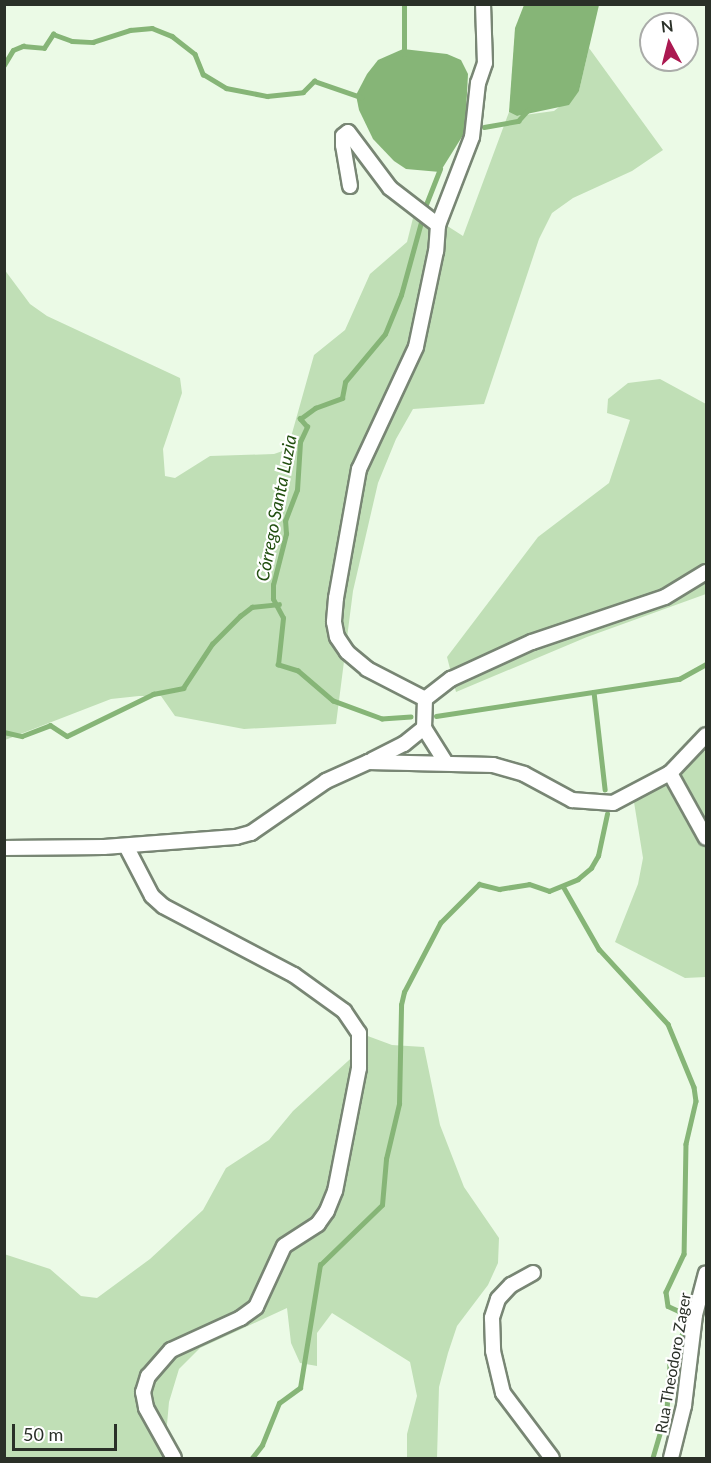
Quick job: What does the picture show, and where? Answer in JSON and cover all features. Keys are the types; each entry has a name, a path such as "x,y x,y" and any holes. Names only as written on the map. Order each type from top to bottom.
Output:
{"street":[{"path":"425,699 354,659 337,637 333,622 359,469 416,347 436,252 438,225 475,123 478,84 486,49 483,4"},
{"path":"350,186 343,145 343,136 348,132 390,188 438,225"},
{"path":"425,699 452,679 532,642 665,597 706,572"},
{"path":"425,699 424,728 446,763"},
{"path":"4,848 126,846 251,833 326,781 404,744 424,728"},
{"path":"368,762 446,763 511,769 572,800 596,805 632,796 670,773 706,735"},
{"path":"670,773 706,838"},
{"path":"126,846 152,896 163,906 294,975 344,1011 359,1033 359,1068 335,1191 327,1211 318,1224 284,1246 256,1307 171,1350 148,1376 143,1392 146,1408 174,1458"},
{"path":"534,1273 511,1285 498,1299 492,1318 493,1351 503,1393 552,1458"},
{"name":"Rua Theodoro Zager","path":"671,1458 684,1406 695,1315 706,1273"}],"shaded area":[{"path":"524,5 599,5 579,91 569,105 517,116 509,112 515,28"},
{"path":"589,48 663,150 632,171 573,198 552,213 539,239 484,404 413,409 396,439 378,483 353,591 336,724 244,729 175,716 161,696 139,696 111,699 5,740 4,269 30,304 47,316 180,378 182,393 163,449 165,476 175,478 210,456 274,454 297,446 291,437 314,355 345,330 370,274 407,242 416,206 463,236 509,112 517,116 554,111 579,91"},
{"path":"403,49 447,54 461,60 468,74 465,132 440,172 406,169 394,161 373,139 359,110 356,95 367,74 378,60"},
{"path":"660,379 706,404 706,594 587,637 456,692 447,657 538,537 609,483 630,420 607,413 608,399 628,383"},
{"path":"703,747 706,755 706,977 685,978 615,942 638,884 643,858 634,802 686,770"},
{"path":"365,1035 392,1045 424,1047 440,1125 464,1187 499,1238 498,1263 488,1285 457,1326 448,1353 439,1387 437,1458 407,1458 407,1434 417,1396 410,1362 332,1313 317,1333 317,1366 300,1363 291,1343 287,1308 200,1348 179,1369 169,1402 164,1458 5,1458 4,1254 50,1269 81,1296 97,1298 150,1259 203,1210 226,1168 269,1140 293,1111 359,1051"}],"waterway":[{"path":"404,4 404,54"},
{"path":"4,65 13,50 23,46 44,48 53,34 72,41 93,42 130,30 152,28 172,36 195,54 203,74 226,88 267,96 303,92 314,81 361,97"},
{"name":"Córrego Santa Luzia","path":"484,127 518,121 528,110"},
{"name":"Córrego Santa Luzia","path":"425,207 440,169"},
{"name":"Córrego Santa Luzia","path":"411,717 382,719 333,701 298,671 278,665 283,618 273,599 273,585 286,534 285,521 297,490 300,442 307,427 300,419 315,408 342,398 345,382 385,334 401,295 422,219"},
{"path":"4,732 22,736 50,725 67,736 153,694 183,688 212,644 240,616 252,607 279,604"},
{"name":"Córrego Santa Luzia","path":"436,716 679,679 706,664"},
{"path":"594,692 605,789"},
{"path":"252,1458 262,1445 279,1403 300,1388 320,1265 382,1205 386,1159 399,1104 401,1005 404,992 440,923 479,884 499,889 529,884 549,891 578,879 591,868 598,856 607,814"},
{"path":"563,886 599,949 668,1024 694,1087 696,1101 686,1144 684,1254 666,1292 668,1306 685,1314 687,1323 670,1365 667,1410 653,1458"}]}
